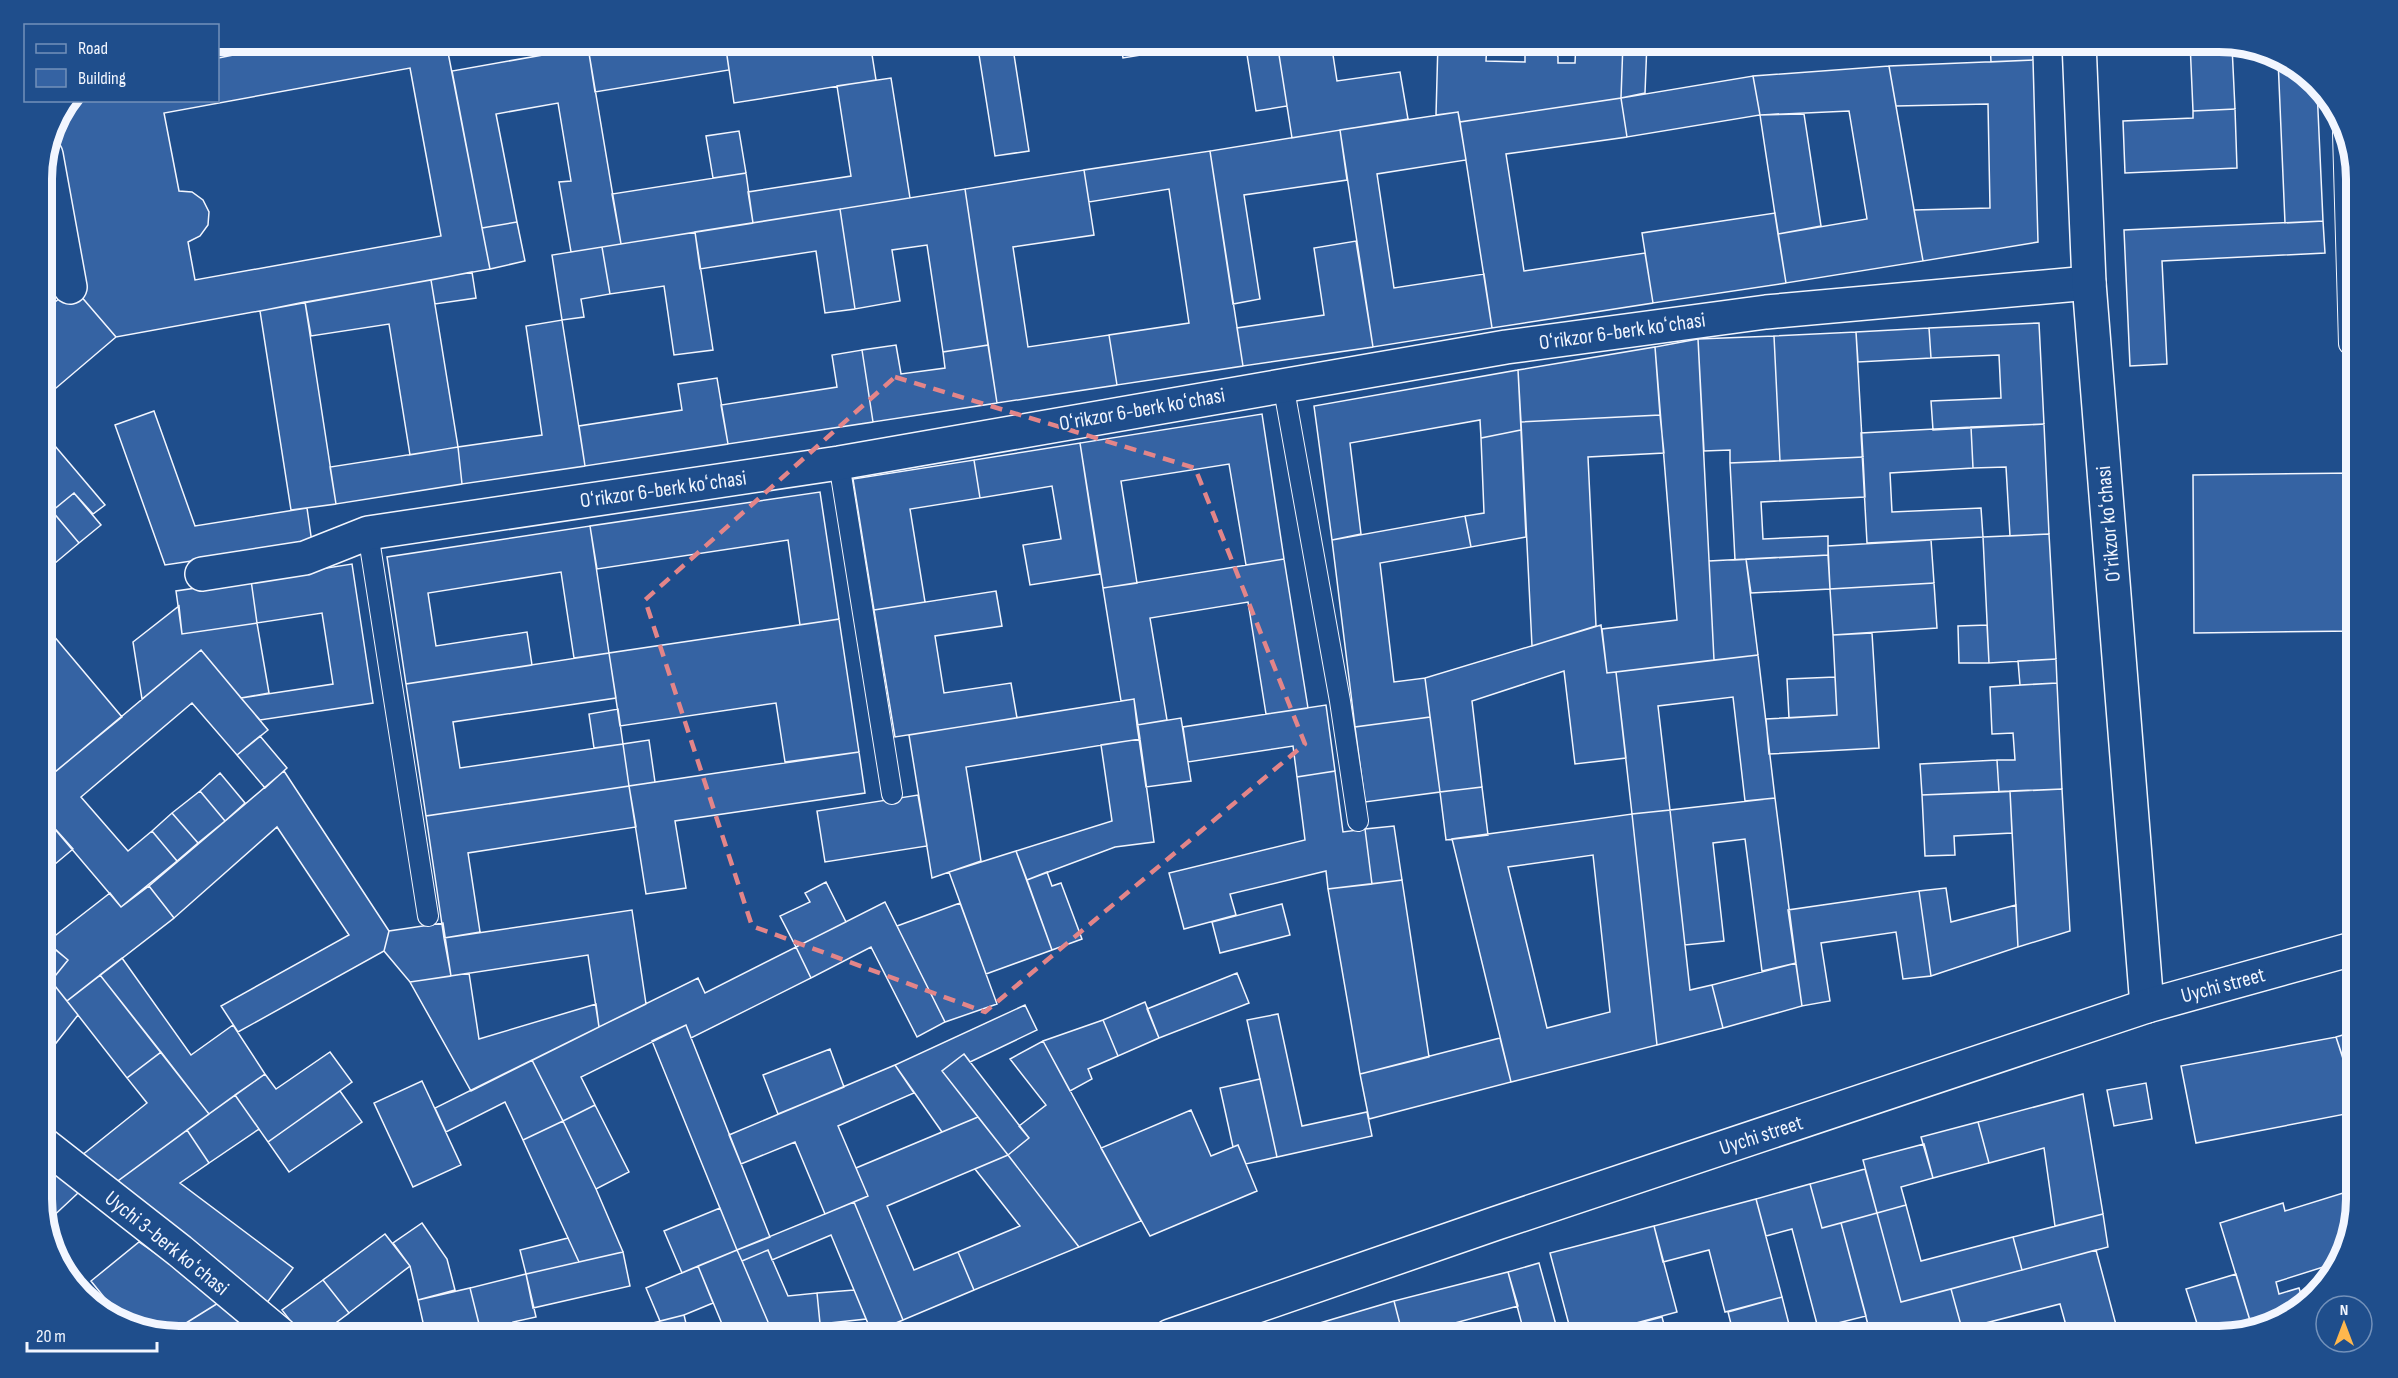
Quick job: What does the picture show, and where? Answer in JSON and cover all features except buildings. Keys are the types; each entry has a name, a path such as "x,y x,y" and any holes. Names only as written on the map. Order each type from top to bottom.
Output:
{"street":[{"name":"Oʻrikzor koʻchasi","path":"2079,52 2089,283 2147,1006"},
{"path":"53,194 70,287"},
{"name":"Oʻrikzor 6-berk koʻchasi","path":"202,574 305,558 368,533 840,463 1283,384 1506,347 1766,312 2089,283"},
{"name":"Uychi street","path":"1209,1326 1497,1223 2147,1006 2346,951"},
{"name":"Uychi 3-berk koʻchasi","path":"53,1158 180,1251 270,1326"}],"lane":[{"path":"2344,161 2345,204"},
{"path":"1283,384 1340,700 1358,821"},
{"path":"840,463 892,795"},
{"path":"368,533 429,916"}],"highlighted area":[{"path":"895,377 1195,468 1305,744 985,1012 752,926 645,600"}]}
